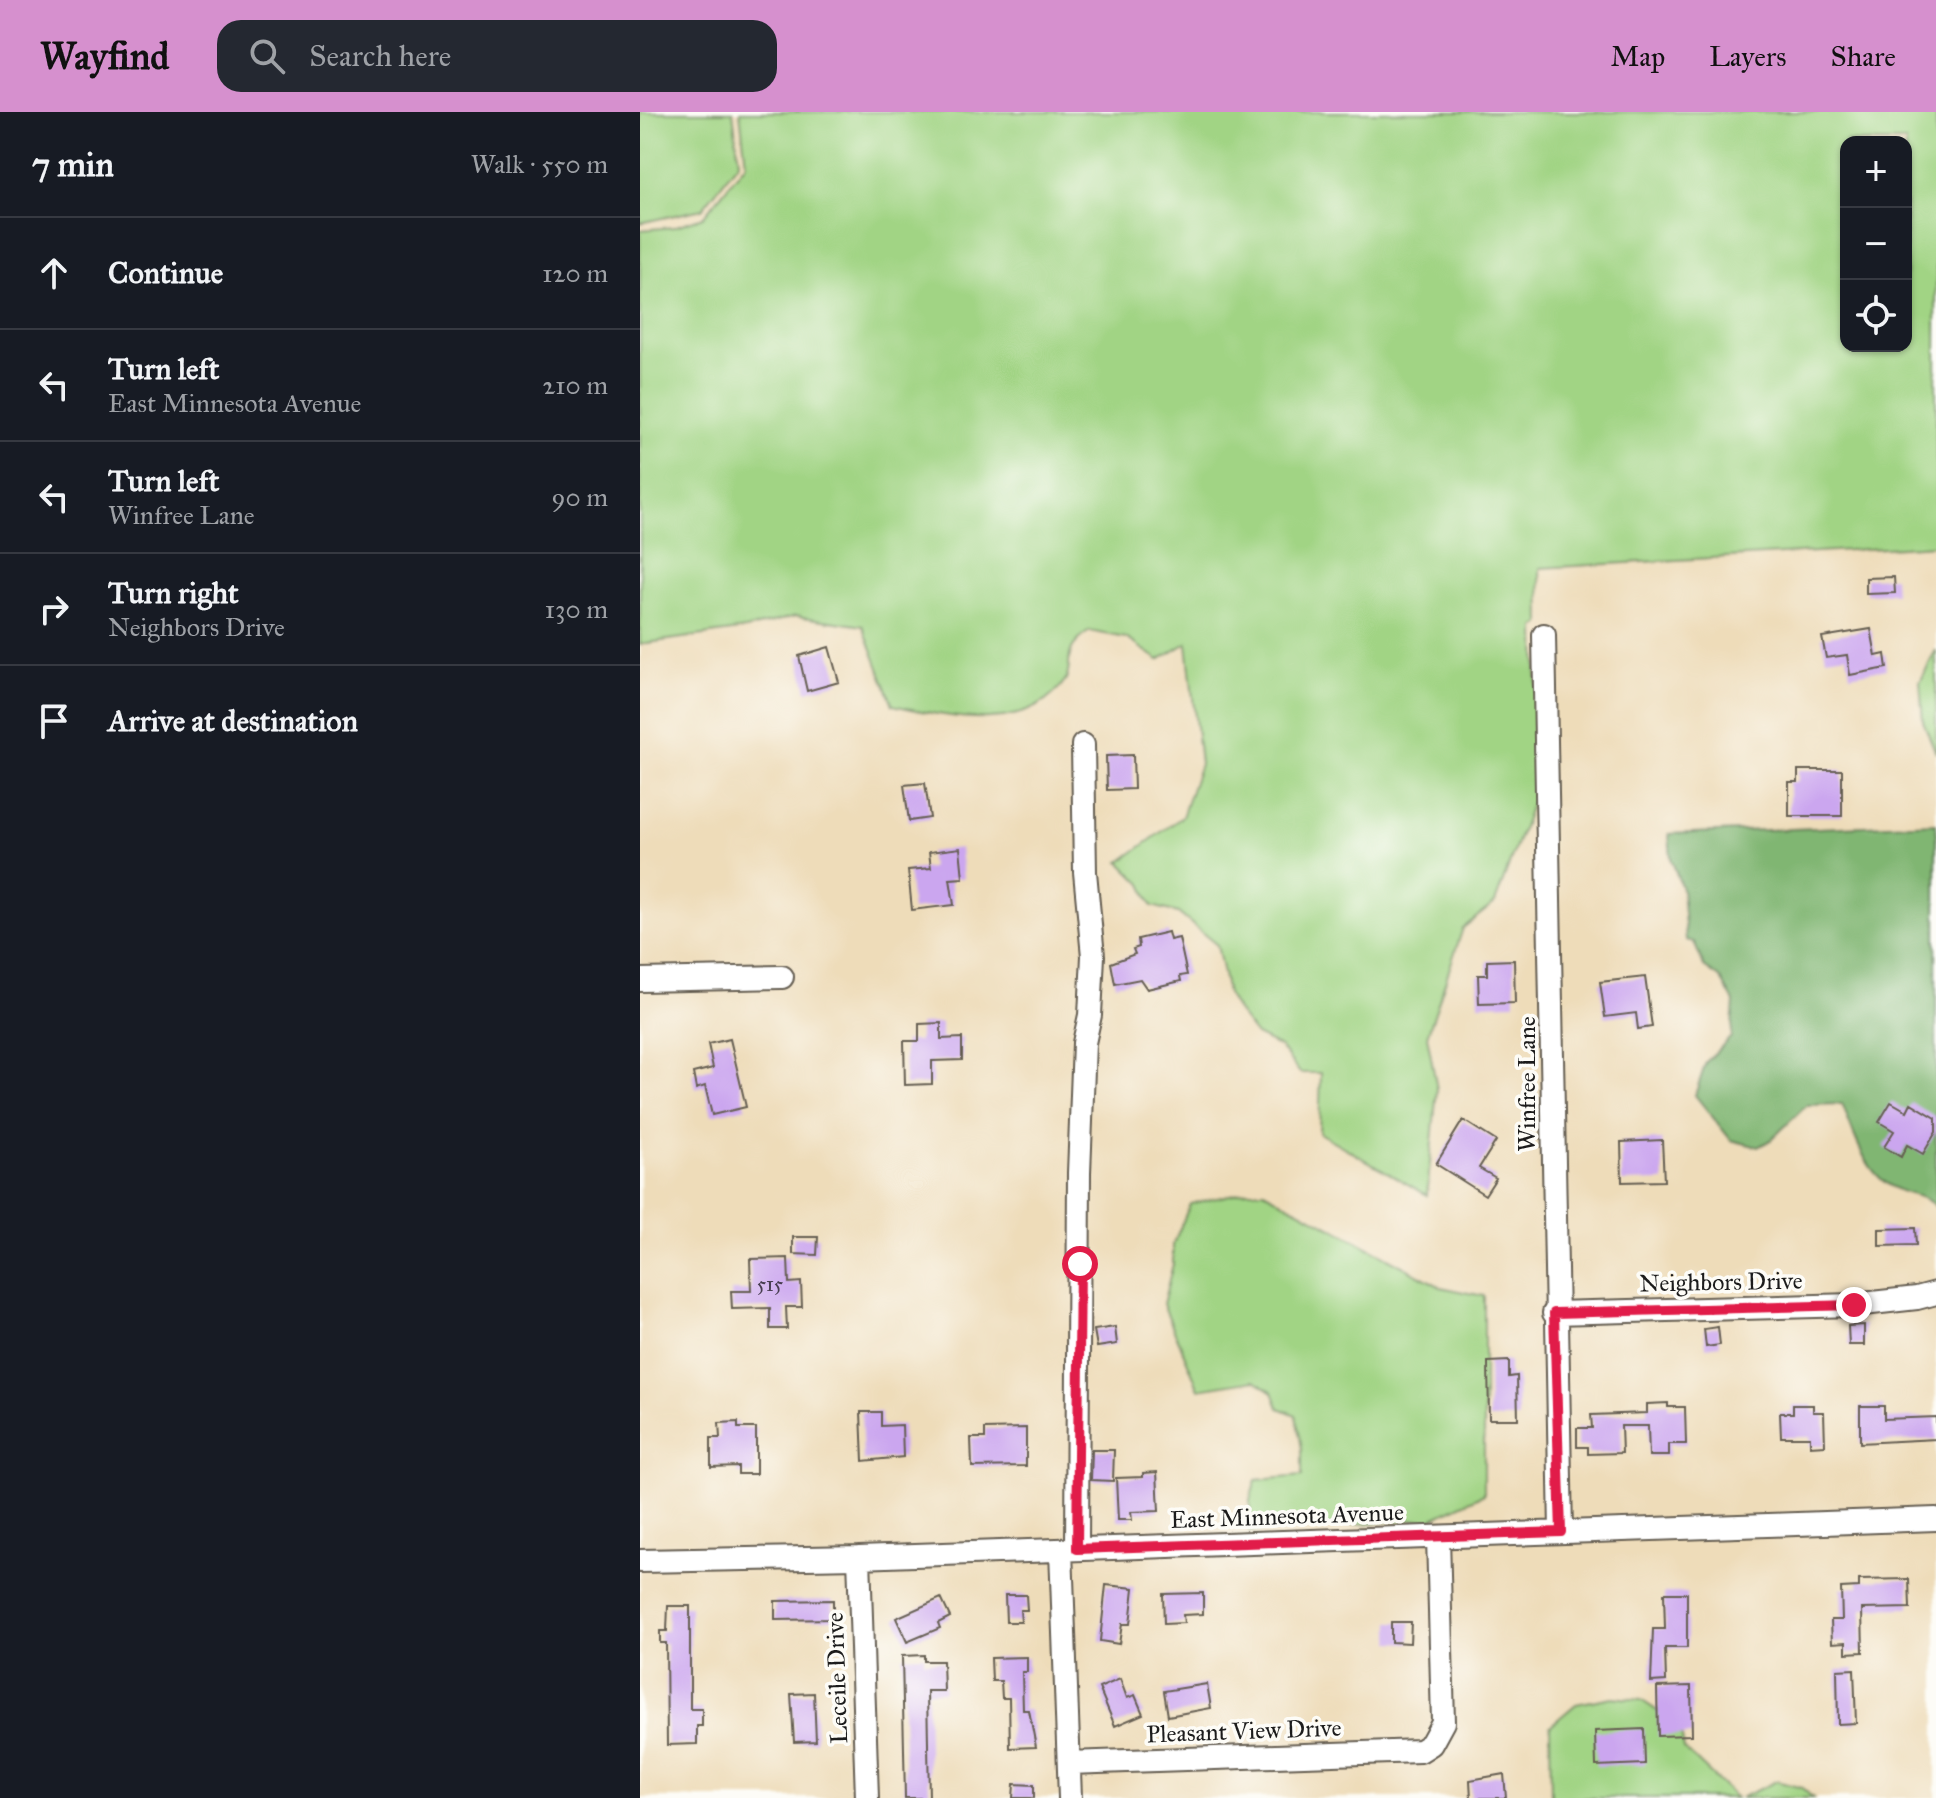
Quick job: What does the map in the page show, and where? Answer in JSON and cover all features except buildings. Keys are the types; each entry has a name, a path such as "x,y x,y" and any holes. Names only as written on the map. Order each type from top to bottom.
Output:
{"street":[{"name":"Winfree Lane","path":"1544,635 1555,1095 1554,1313 1561,1532"},
{"path":"1070,1798 1069,1549 1079,1173 1084,1043 1090,1015 1093,956 1085,872 1083,745"},
{"path":"640,980 782,977"},
{"name":"Neighbors Drive","path":"1554,1313 1854,1305 1936,1293"},
{"name":"East Minnesota Avenue","path":"640,1561 859,1557 1936,1519"},
{"name":"Pleasant View Drive","path":"1069,1763 1420,1751 1431,1744 1443,1722 1438,1537"},
{"name":"Leceile Drive","path":"859,1557 867,1798"}],"green space":[{"path":"640,112 733,112 739,162 702,209 640,223"},
{"path":"740,112 1936,112 1936,545 1540,568 1541,624 1536,627 1538,786 1495,903 1463,928 1427,1036 1437,1089 1427,1195 1319,1133 1321,1073 1300,1073 1280,1047 1256,1035 1227,994 1217,945 1178,913 1152,906 1142,884 1120,862 1182,817 1200,764 1187,643 1159,660 1126,638 1089,631 1073,646 1066,679 1050,697 1031,709 1010,716 987,718 938,714 893,705 863,626 796,616 746,629 640,644 640,230 673,227 703,217 746,164"},
{"path":"1936,650 1936,753 1923,721 1920,682"},
{"path":"1936,823 1936,1207 1885,1183 1876,1174 1856,1140 1842,1104 1807,1105 1771,1140 1758,1147 1731,1140 1695,1095 1706,1062 1731,1037 1734,1002 1721,979 1704,967 1694,942 1686,940 1682,889 1671,858 1669,834"},
{"path":"1247,1191 1264,1191 1441,1287 1484,1296 1484,1494 1431,1519 1249,1532 1250,1500 1256,1480 1302,1476 1302,1449 1296,1415 1279,1408 1273,1392 1255,1380 1199,1389 1163,1304 1173,1264 1173,1245 1190,1204"},
{"path":"1612,1697 1641,1700 1680,1726 1684,1749 1736,1798 1551,1798 1550,1726 1576,1704"},
{"path":"1776,1781 1802,1788 1813,1798 1740,1798"}],"route":[{"path":"1080,1264 1077,1549 1561,1532 1554,1313 1854,1305"}]}
